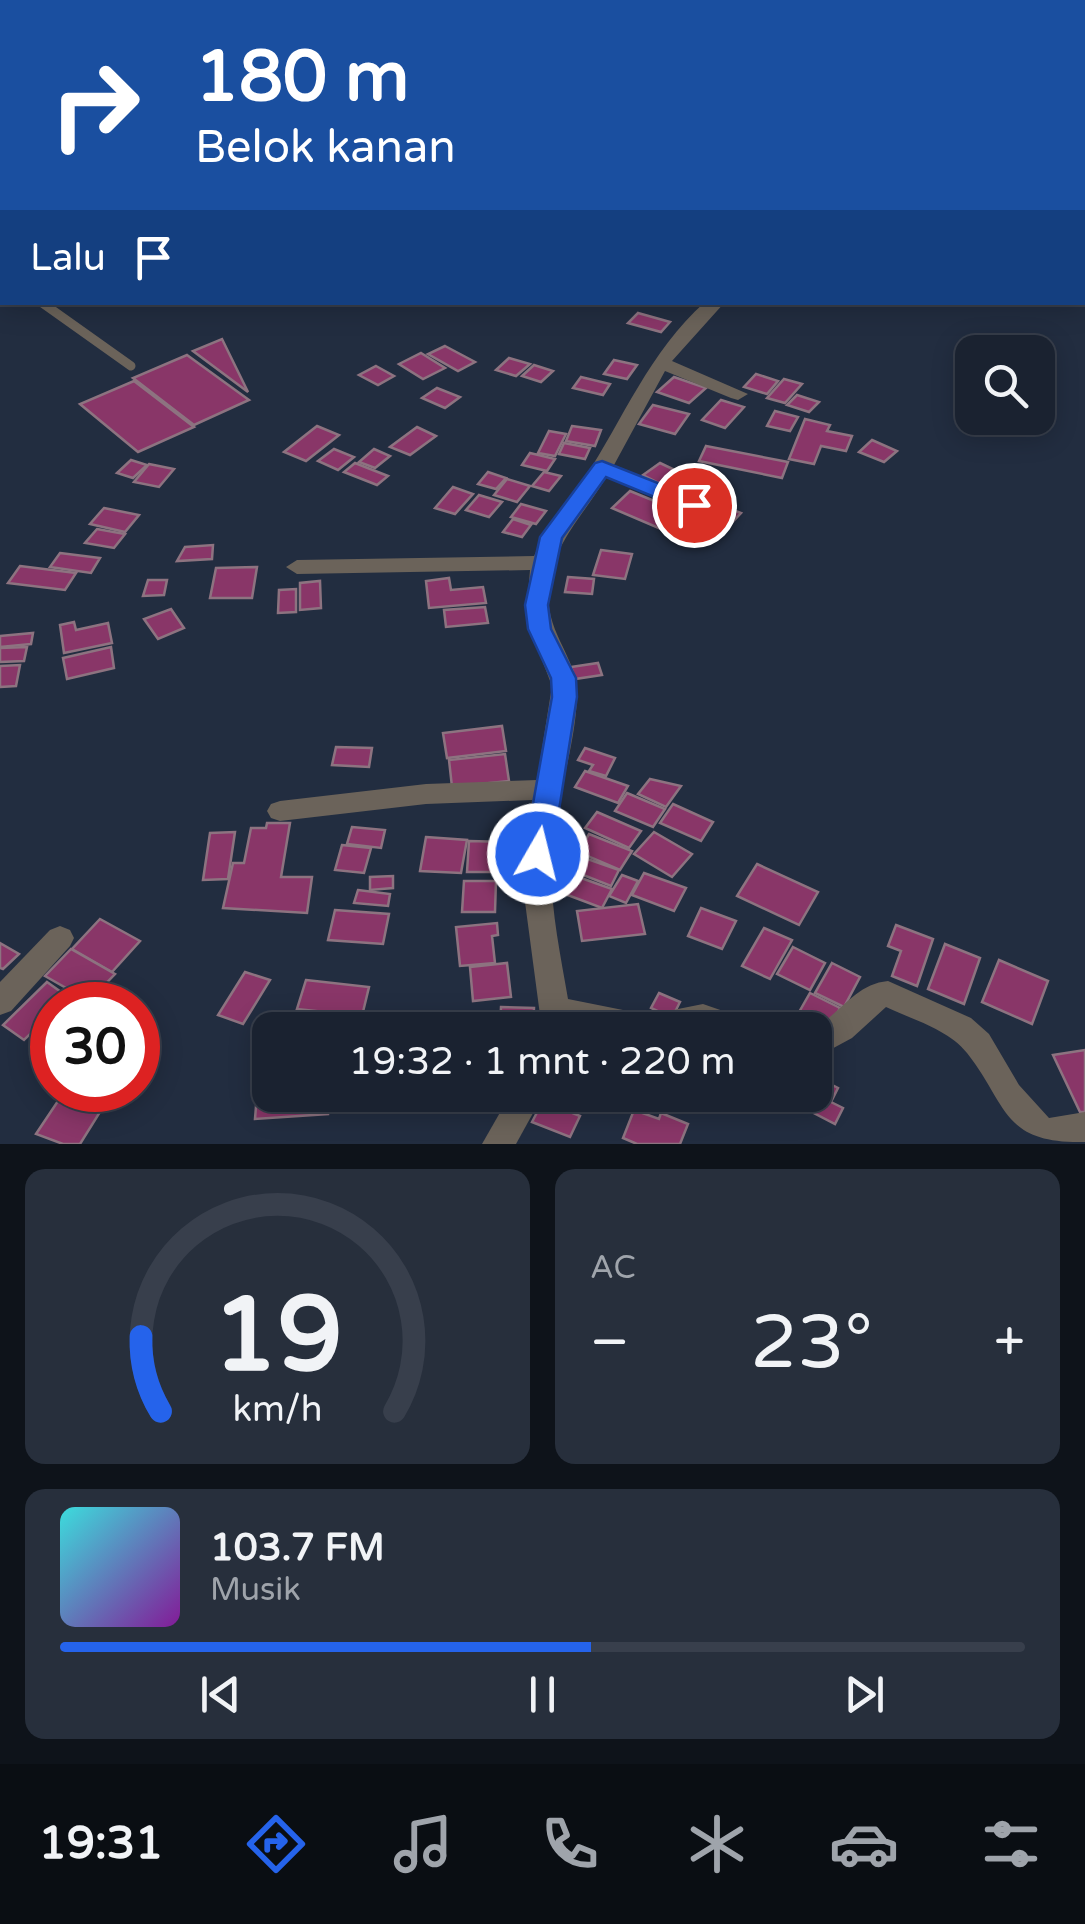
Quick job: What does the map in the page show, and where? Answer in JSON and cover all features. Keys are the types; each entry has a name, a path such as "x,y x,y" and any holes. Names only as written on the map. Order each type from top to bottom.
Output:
{"street":[{"path":"555,1012 536,886 547,789 565,697 564,678 540,629 536,605 544,563 551,537 602,468 635,399 713,305"},
{"path":"661,363 738,394"},
{"path":"602,468 694,505"},
{"path":"297,568 544,563"},
{"path":"280,811 483,790 547,789"},
{"path":"0,1002 60,938"},
{"path":"832,1034 874,994 888,994 942,1017 969,1036 1029,1123 1048,1133 1085,1127"},
{"path":"498,1144 517,1112"}],"lane":[{"path":"44,305 132,366"}],"building":[{"path":"638,313 670,322 661,332 628,323"},
{"path":"222,339 248,392 193,351"},
{"path":"445,346 475,362 458,371 428,354"},
{"path":"421,353 445,368 423,379 399,364"},
{"path":"187,355 249,400 194,425 133,378"},
{"path":"509,358 530,364 516,376 496,370"},
{"path":"614,360 637,365 627,379 604,374"},
{"path":"534,365 553,371 541,382 522,376"},
{"path":"376,366 394,376 378,385 359,375"},
{"path":"756,374 778,381 767,394 744,387"},
{"path":"581,377 610,384 603,395 573,388"},
{"path":"674,377 706,388 689,403 657,392"},
{"path":"784,379 802,384 785,403 767,398"},
{"path":"134,381 194,427 138,452 80,404"},
{"path":"437,388 460,397 445,408 422,398"},
{"path":"797,395 819,402 809,412 787,405"},
{"path":"721,400 744,407 725,428 702,420"},
{"path":"653,405 689,414 675,434 639,424"},
{"path":"775,411 798,417 790,431 767,426"},
{"path":"805,419 830,425 827,431 852,436 846,451 821,446 814,464 789,459"},
{"path":"317,426 339,435 306,461 284,452"},
{"path":"572,426 601,430 595,446 566,441"},
{"path":"417,427 436,436 410,455 390,447"},
{"path":"549,431 566,434 555,456 538,453"},
{"path":"872,440 897,451 884,462 859,452"},
{"path":"564,443 590,448 585,459 559,454"},
{"path":"706,446 788,462 782,478 699,461"},
{"path":"334,449 354,457 338,470 318,461"},
{"path":"374,449 390,456 375,468 359,462"},
{"path":"530,453 555,459 547,471 522,465"},
{"path":"131,460 147,465 133,478 117,473"},
{"path":"355,463 388,476 377,485 344,472"},
{"path":"660,463 702,483 684,496 643,475"},
{"path":"149,464 174,469 159,487 134,482"},
{"path":"488,472 506,478 496,489 478,484"},
{"path":"544,472 561,476 549,491 532,486"},
{"path":"507,479 530,486 517,502 494,495"},
{"path":"453,487 473,494 455,514 435,508"},
{"path":"630,491 686,514 668,532 612,508"},
{"path":"479,495 502,502 489,517 466,510"},
{"path":"707,500 741,513 726,529 692,516"},
{"path":"521,504 546,511 536,524 511,517"},
{"path":"104,508 139,515 125,532 90,524"},
{"path":"513,519 531,525 522,537 503,532"},
{"path":"97,529 125,534 114,548 85,543"},
{"path":"213,545 212,559 177,561 185,547"},
{"path":"601,550 632,554 625,579 593,575"},
{"path":"60,553 100,558 91,573 50,567"},
{"path":"20,566 76,573 65,590 8,583"},
{"path":"257,567 252,598 210,598 216,568"},
{"path":"568,577 594,579 592,594 565,592"},
{"path":"449,578 451,590 483,587 486,603 429,608 426,581"},
{"path":"148,580 167,580 164,595 143,596"},
{"path":"320,581 321,608 300,610 300,583"},
{"path":"296,589 296,612 278,613 279,590"},
{"path":"485,607 488,623 446,627 444,610"},
{"path":"171,609 184,628 158,639 144,619"},
{"path":"74,622 76,630 108,623 112,643 64,653 60,625"},
{"path":"33,633 31,644 0,647 0,636"},
{"path":"27,647 24,661 0,662 0,648"},
{"path":"111,647 114,668 67,679 63,658"},
{"path":"598,663 602,675 575,679 571,667"},
{"path":"20,665 16,686 0,687 0,666"},
{"path":"502,726 506,751 447,758 443,733"},
{"path":"336,747 372,748 369,767 332,765"},
{"path":"585,748 615,758 606,776 589,771 593,765 578,760"},
{"path":"505,754 509,781 452,787 449,760"},
{"path":"585,771 628,786 618,803 575,787"},
{"path":"650,779 681,786 666,807 638,794"},
{"path":"627,793 665,809 653,827 615,811"},
{"path":"673,804 713,822 701,841 660,823"},
{"path":"597,812 641,831 629,848 585,828"},
{"path":"267,823 290,823 281,877 312,877 307,913 223,908 233,863 244,863 251,828 266,828"},
{"path":"352,827 385,830 381,848 347,844"},
{"path":"235,832 228,879 203,880 210,833"},
{"path":"654,832 692,854 672,877 634,854"},
{"path":"589,834 632,851 620,870 578,852"},
{"path":"426,837 467,840 461,873 420,871"},
{"path":"469,841 506,842 505,857 512,857 512,872 467,872"},
{"path":"342,845 371,848 364,873 335,870"},
{"path":"576,855 619,870 611,886 568,869"},
{"path":"757,864 818,892 799,925 737,896"},
{"path":"567,873 612,889 602,908 557,891"},
{"path":"644,873 686,888 674,911 632,895"},
{"path":"622,875 638,881 626,903 609,896"},
{"path":"393,876 393,888 370,890 370,877"},
{"path":"464,881 496,881 495,912 462,912"},
{"path":"358,890 390,894 388,906 354,903"},
{"path":"638,904 645,934 582,941 577,911"},
{"path":"701,908 736,921 722,949 688,936"},
{"path":"335,910 389,914 383,944 328,940"},
{"path":"100,919 140,941 112,972 72,949"},
{"path":"497,923 498,935 492,936 495,963 460,966 456,927"},
{"path":"896,925 933,939 917,986 892,976 901,951 888,946"},
{"path":"764,928 792,940 770,979 742,966"},
{"path":"0,943 19,954 3,969 0,968"},
{"path":"945,944 980,958 964,1004 928,989"},
{"path":"793,947 825,963 810,990 777,974"},
{"path":"71,949 115,974 107,982 56,982 45,976"},
{"path":"999,960 1048,981 1032,1024 982,1002"},
{"path":"507,963 511,997 473,1001 470,967"},
{"path":"832,963 860,977 844,1007 815,993"},
{"path":"245,972 270,980 243,1024 218,1015"},
{"path":"306,980 369,987 363,1012 297,1009"},
{"path":"659,993 680,1002 675,1012 651,1008"},
{"path":"810,993 840,1008 832,1023 832,1012 799,1012"},
{"path":"30,999 30,1034 24,1040 3,1025"},
{"path":"501,1007 534,1008 534,1012 501,1012"},
{"path":"1085,1050 1085,1112 1080,1112 1053,1055"},
{"path":"832,1102 843,1108 835,1124 812,1112 832,1112"},
{"path":"51,1112 100,1112 80,1144 63,1144 36,1134"},
{"path":"256,1112 328,1112 328,1114 255,1119"},
{"path":"537,1112 570,1112 580,1116 570,1137 532,1122"},
{"path":"633,1112 659,1119 661,1113 688,1124 680,1144 637,1144 623,1138"}],"route":[{"path":"538,854 565,697 564,678 540,629 536,605 551,537 602,468 694,505"}]}
